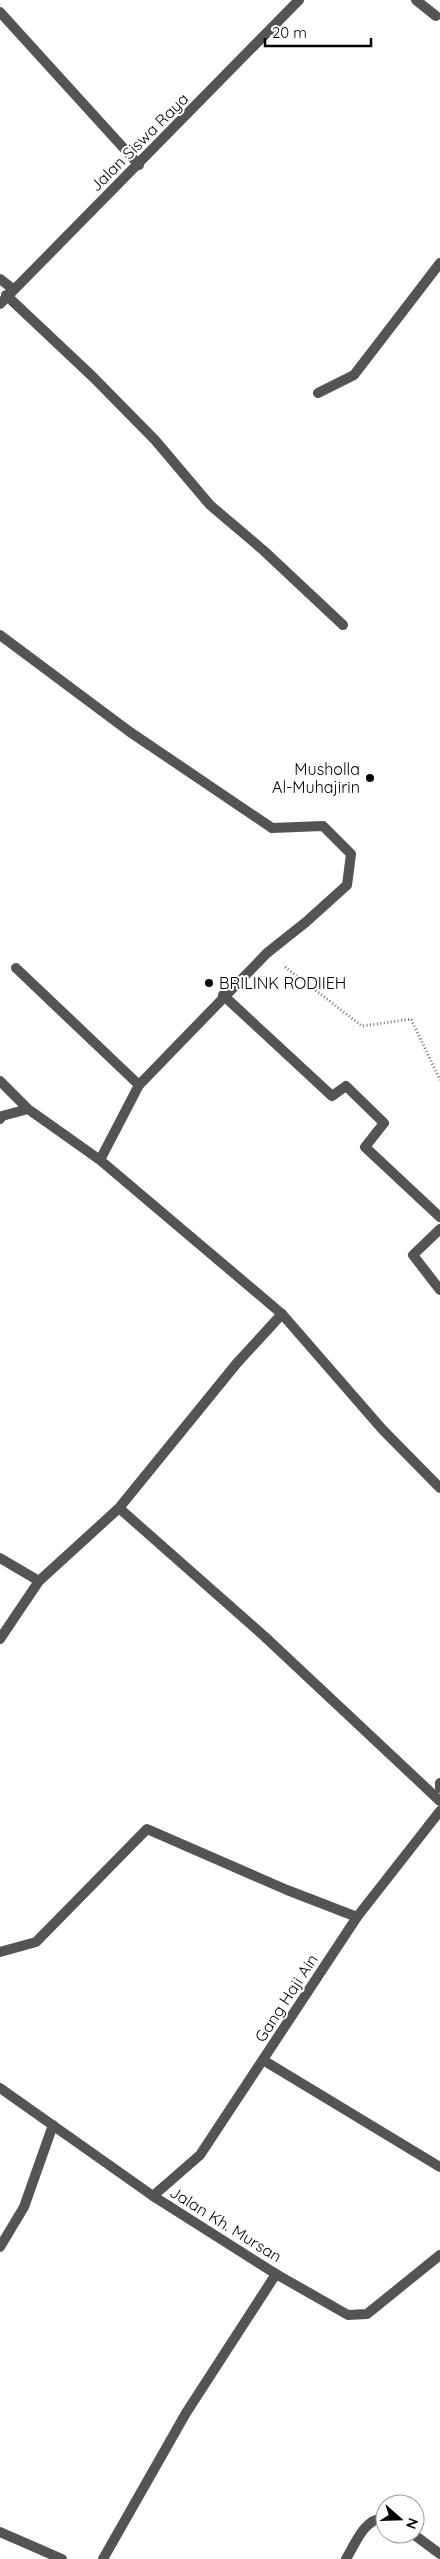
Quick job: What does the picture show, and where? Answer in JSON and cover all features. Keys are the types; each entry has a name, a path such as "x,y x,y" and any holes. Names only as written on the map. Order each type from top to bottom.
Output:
{"street":[{"name":"Jalan Siswa Raya","path":"6,296 139,164 299,0"},
{"path":"416,0 436,16"},
{"path":"0,12 139,164"},
{"path":"318,393 354,375 440,264"},
{"path":"0,279 6,296 93,377 155,440 210,505 343,625"},
{"path":"0,635 130,732 272,828 323,826 351,854 347,885 306,922 267,953 223,995 210,1013 139,1084 100,1160"},
{"path":"16,968 139,1084"},
{"path":"223,995 332,1096 346,1086 384,1123 364,1147 440,1217"},
{"path":"0,1081 28,1109 100,1160 282,1314 382,1429 440,1488"},
{"path":"0,1119 2,1116 28,1109"},
{"path":"440,1228 413,1255 440,1290"},
{"path":"0,1639 39,1581 120,1508 237,1363 282,1314"},
{"path":"120,1508 264,1636 440,1801"},
{"path":"0,1558 39,1581"},
{"path":"440,1783 440,1788"},
{"name":"Gang Haji Ain","path":"153,2196 200,2155 357,1917 440,1811"},
{"path":"0,1952 36,1942 146,1830 286,1890 357,1917"},
{"path":"264,2060 440,2167"},
{"name":"Jalan Kh. Mursan","path":"0,2088 153,2196 276,2274 348,2315 367,2314 440,2255"},
{"path":"0,2247 24,2207 53,2125"},
{"path":"103,2559 186,2412 276,2274"},
{"path":"346,2559 372,2521 375,2520"},
{"path":"0,2532 62,2559"},
{"path":"425,2543 440,2554"}],"path":[{"path":"267,953 362,1026 411,1019 440,1080"}],"place":[{"name":"Musholla Al-Muhajirin","path":"370,778"},
{"name":"BRILINK RODIIEH","path":"209,983"}]}
